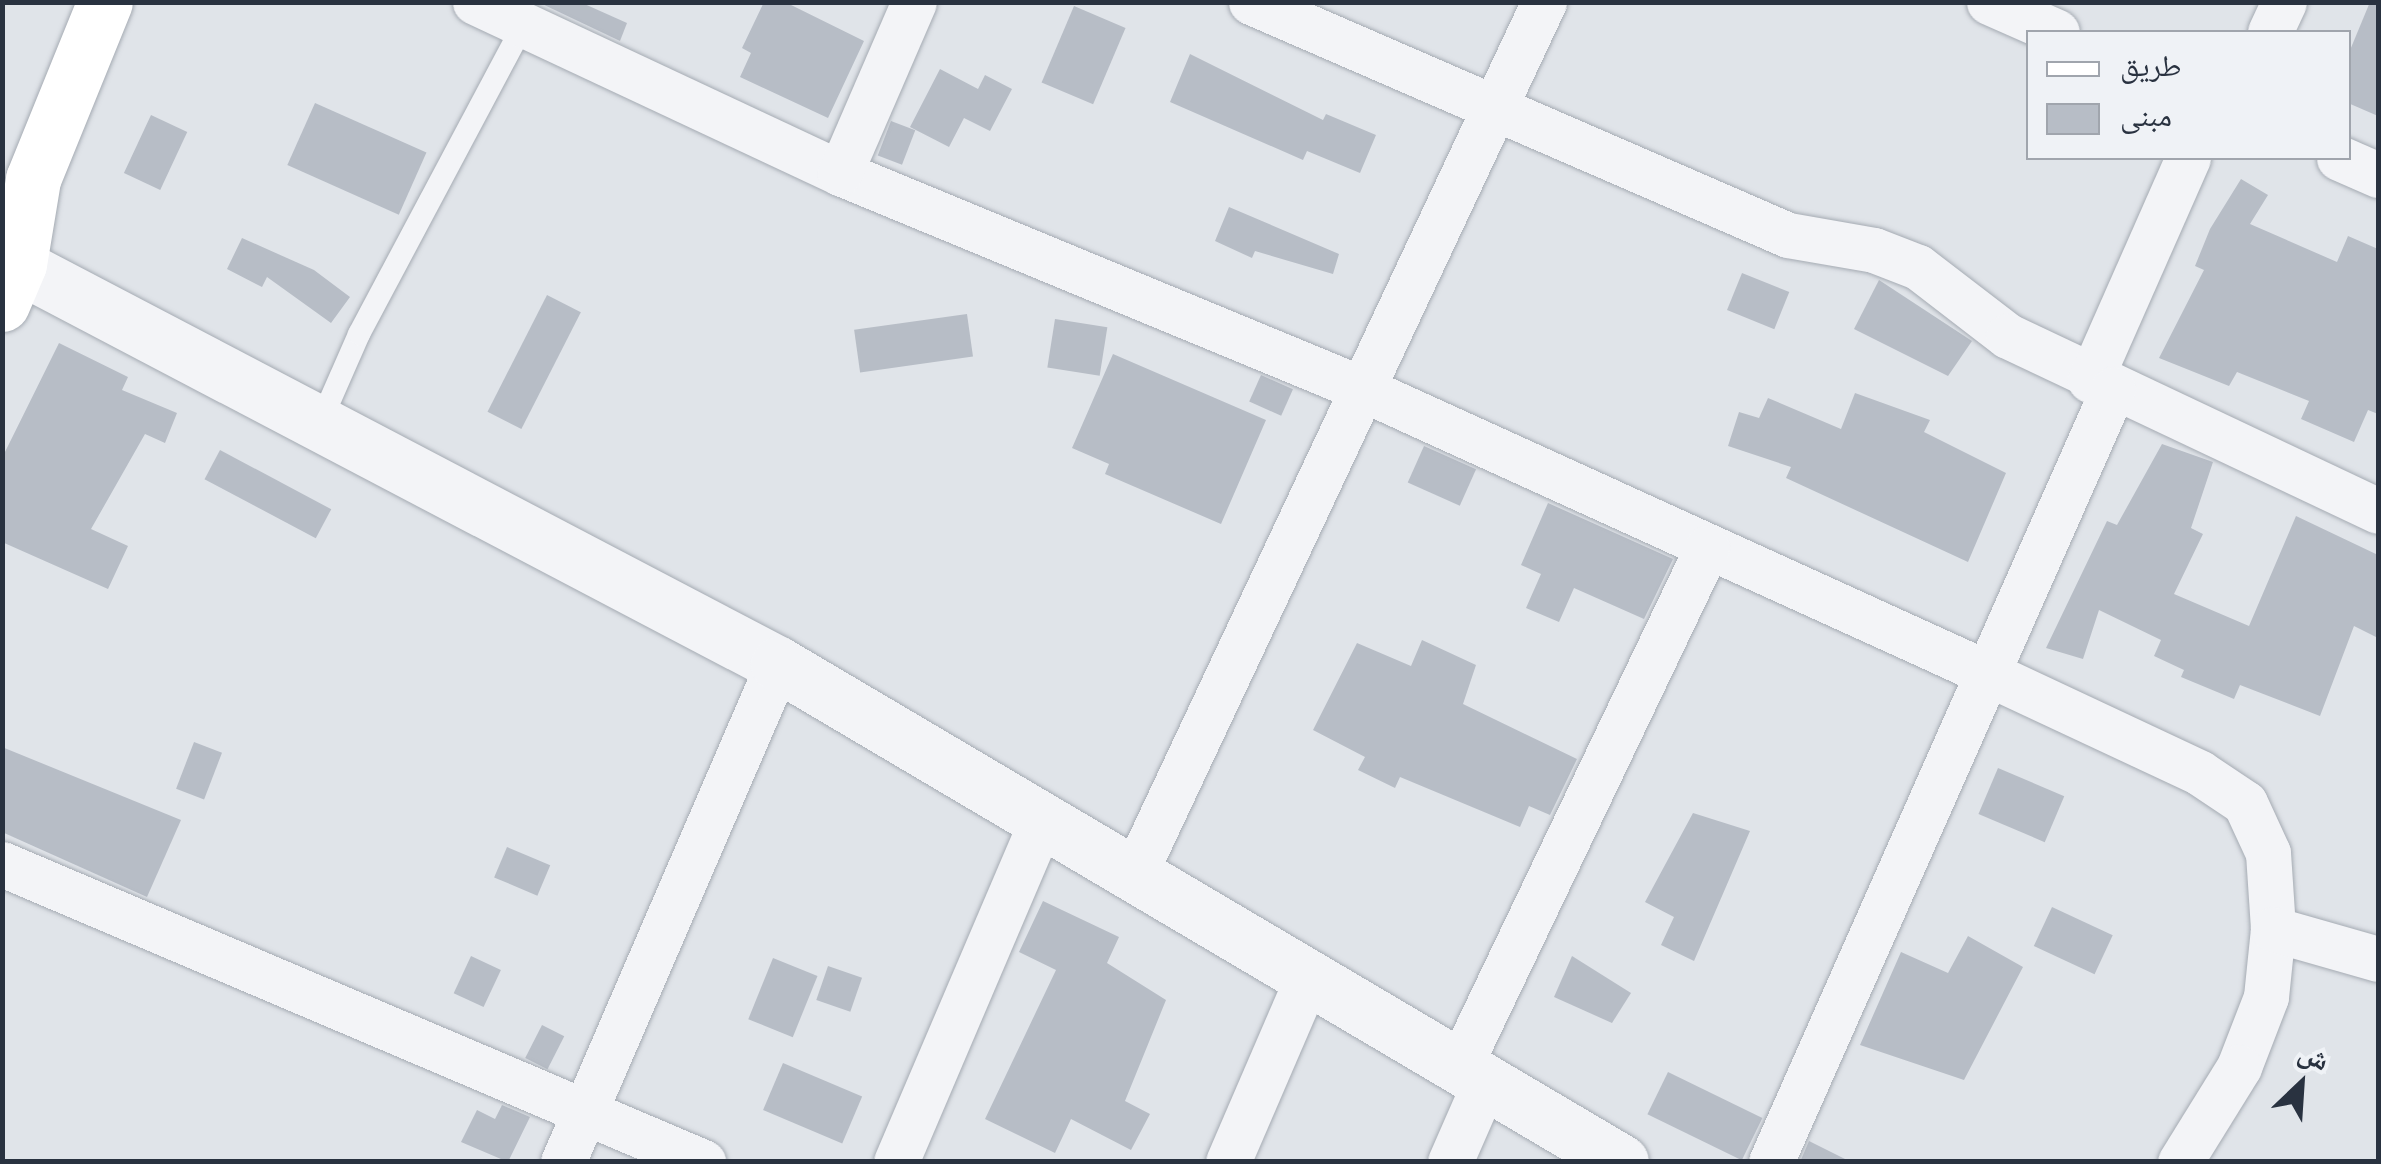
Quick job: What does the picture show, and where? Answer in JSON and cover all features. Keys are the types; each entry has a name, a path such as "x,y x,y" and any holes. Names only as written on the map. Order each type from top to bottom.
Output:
{"main road":[{"path":"12,244 104,2"}],"street":[{"path":"475,2 840,173 1366,390 2200,772 2245,803 2268,853 2273,929 2266,997 2239,1066 2180,1162"},
{"path":"840,173 914,2"},
{"path":"1251,2 1788,235 1874,250 1918,267 2008,336 2102,384 2378,510"},
{"path":"1134,877 1366,390 1544,2"},
{"path":"1989,2 2052,30"},
{"path":"2271,30 2284,2"},
{"path":"1771,1162 1987,672 2187,160"},
{"path":"2344,160 2378,175"},
{"path":"12,244 320,423 778,664 1621,1162"},
{"path":"1450,1162 1472,1075 1706,548"},
{"path":"563,1162 778,664"},
{"path":"896,1162 1040,822"},
{"path":"2,864 702,1162"},
{"path":"2273,929 2378,960"},
{"path":"1228,1162 1308,976"}],"lane":[{"path":"320,423 358,334 523,25"}],"building":[{"path":"538,2 580,2 627,23 620,41"},
{"path":"764,2 785,2 864,41 828,118 740,77 751,53 742,48"},
{"path":"2370,2 2378,2 2378,116 2351,104 2351,48"},
{"path":"1074,6 1126,28 1093,104 1042,82"},
{"path":"1190,54 1323,120 1326,114 1376,135 1360,173 1307,151 1303,160 1170,102"},
{"path":"940,69 978,89 985,75 1012,89 990,131 964,118 949,147 910,127"},
{"path":"315,103 426,153 399,215 287,165"},
{"path":"151,115 187,132 160,190 124,173"},
{"path":"891,121 915,130 902,165 878,156"},
{"path":"2241,179 2268,195 2250,224 2337,262 2348,236 2378,249 2378,414 2368,410 2354,442 2301,419 2309,401 2237,372 2229,386 2159,358 2204,270 2195,266 2210,229"},
{"path":"1229,207 1339,254 1333,274 1255,251 1252,258 1215,241"},
{"path":"242,238 314,270 350,297 331,323 267,277 262,287 227,269"},
{"path":"1742,273 1789,292 1774,329 1727,310"},
{"path":"1879,280 1972,341 1948,376 1854,329"},
{"path":"547,295 581,312 521,429 488,412"},
{"path":"967,314 973,357 860,372 854,330"},
{"path":"1055,319 1107,327 1100,376 1047,367"},
{"path":"59,343 128,377 122,390 177,413 165,443 145,434 91,529 128,546 108,589 2,542 2,458"},
{"path":"1113,354 1266,420 1221,524 1105,474 1109,464 1072,448"},
{"path":"1261,375 1293,389 1281,416 1249,401"},
{"path":"1855,393 1930,420 1924,432 2006,473 1968,562 1786,478 1791,467 1728,446 1739,412 1759,418 1768,398 1841,429"},
{"path":"2162,444 2213,462 2191,528 2203,534 2174,594 2249,626 2296,516 2378,555 2378,638 2354,626 2320,716 2240,685 2234,699 2181,677 2184,670 2154,656 2161,640 2099,610 2083,659 2046,648 2107,521 2117,525"},
{"path":"1424,446 1476,469 1460,506 1408,483"},
{"path":"220,450 331,509 316,538 205,479"},
{"path":"1548,503 1673,559 1644,619 1574,588 1559,622 1526,608 1541,574 1521,565"},
{"path":"1422,640 1476,665 1463,704 1577,759 1550,815 1529,806 1520,827 1400,777 1395,788 1358,770 1365,757 1313,730 1357,643 1411,666"},
{"path":"194,742 222,753 204,799 176,789"},
{"path":"2,747 181,820 147,897 2,832"},
{"path":"1998,768 2064,796 2045,842 1978,814"},
{"path":"1693,813 1750,831 1694,961 1661,945 1674,917 1645,902"},
{"path":"507,847 550,865 537,896 494,877"},
{"path":"1043,901 1119,937 1107,963 1166,1000 1125,1101 1150,1114 1131,1150 1071,1119 1055,1153 985,1119 1056,970 1019,952"},
{"path":"2052,907 2113,935 2095,974 2034,946"},
{"path":"1968,936 2023,967 1964,1080 1860,1045 1901,952 1948,973"},
{"path":"471,956 501,970 484,1007 454,993"},
{"path":"1572,956 1631,993 1612,1023 1554,997"},
{"path":"773,958 818,976 793,1037 748,1019"},
{"path":"828,966 862,978 850,1012 816,1000"},
{"path":"542,1025 564,1036 547,1069 525,1058"},
{"path":"783,1063 862,1097 842,1144 763,1110"},
{"path":"1668,1072 1762,1118 1742,1160 1647,1114"},
{"path":"502,1105 530,1117 508,1162 461,1142 477,1110 495,1119"},
{"path":"1809,1141 1851,1162 1800,1162"}]}
